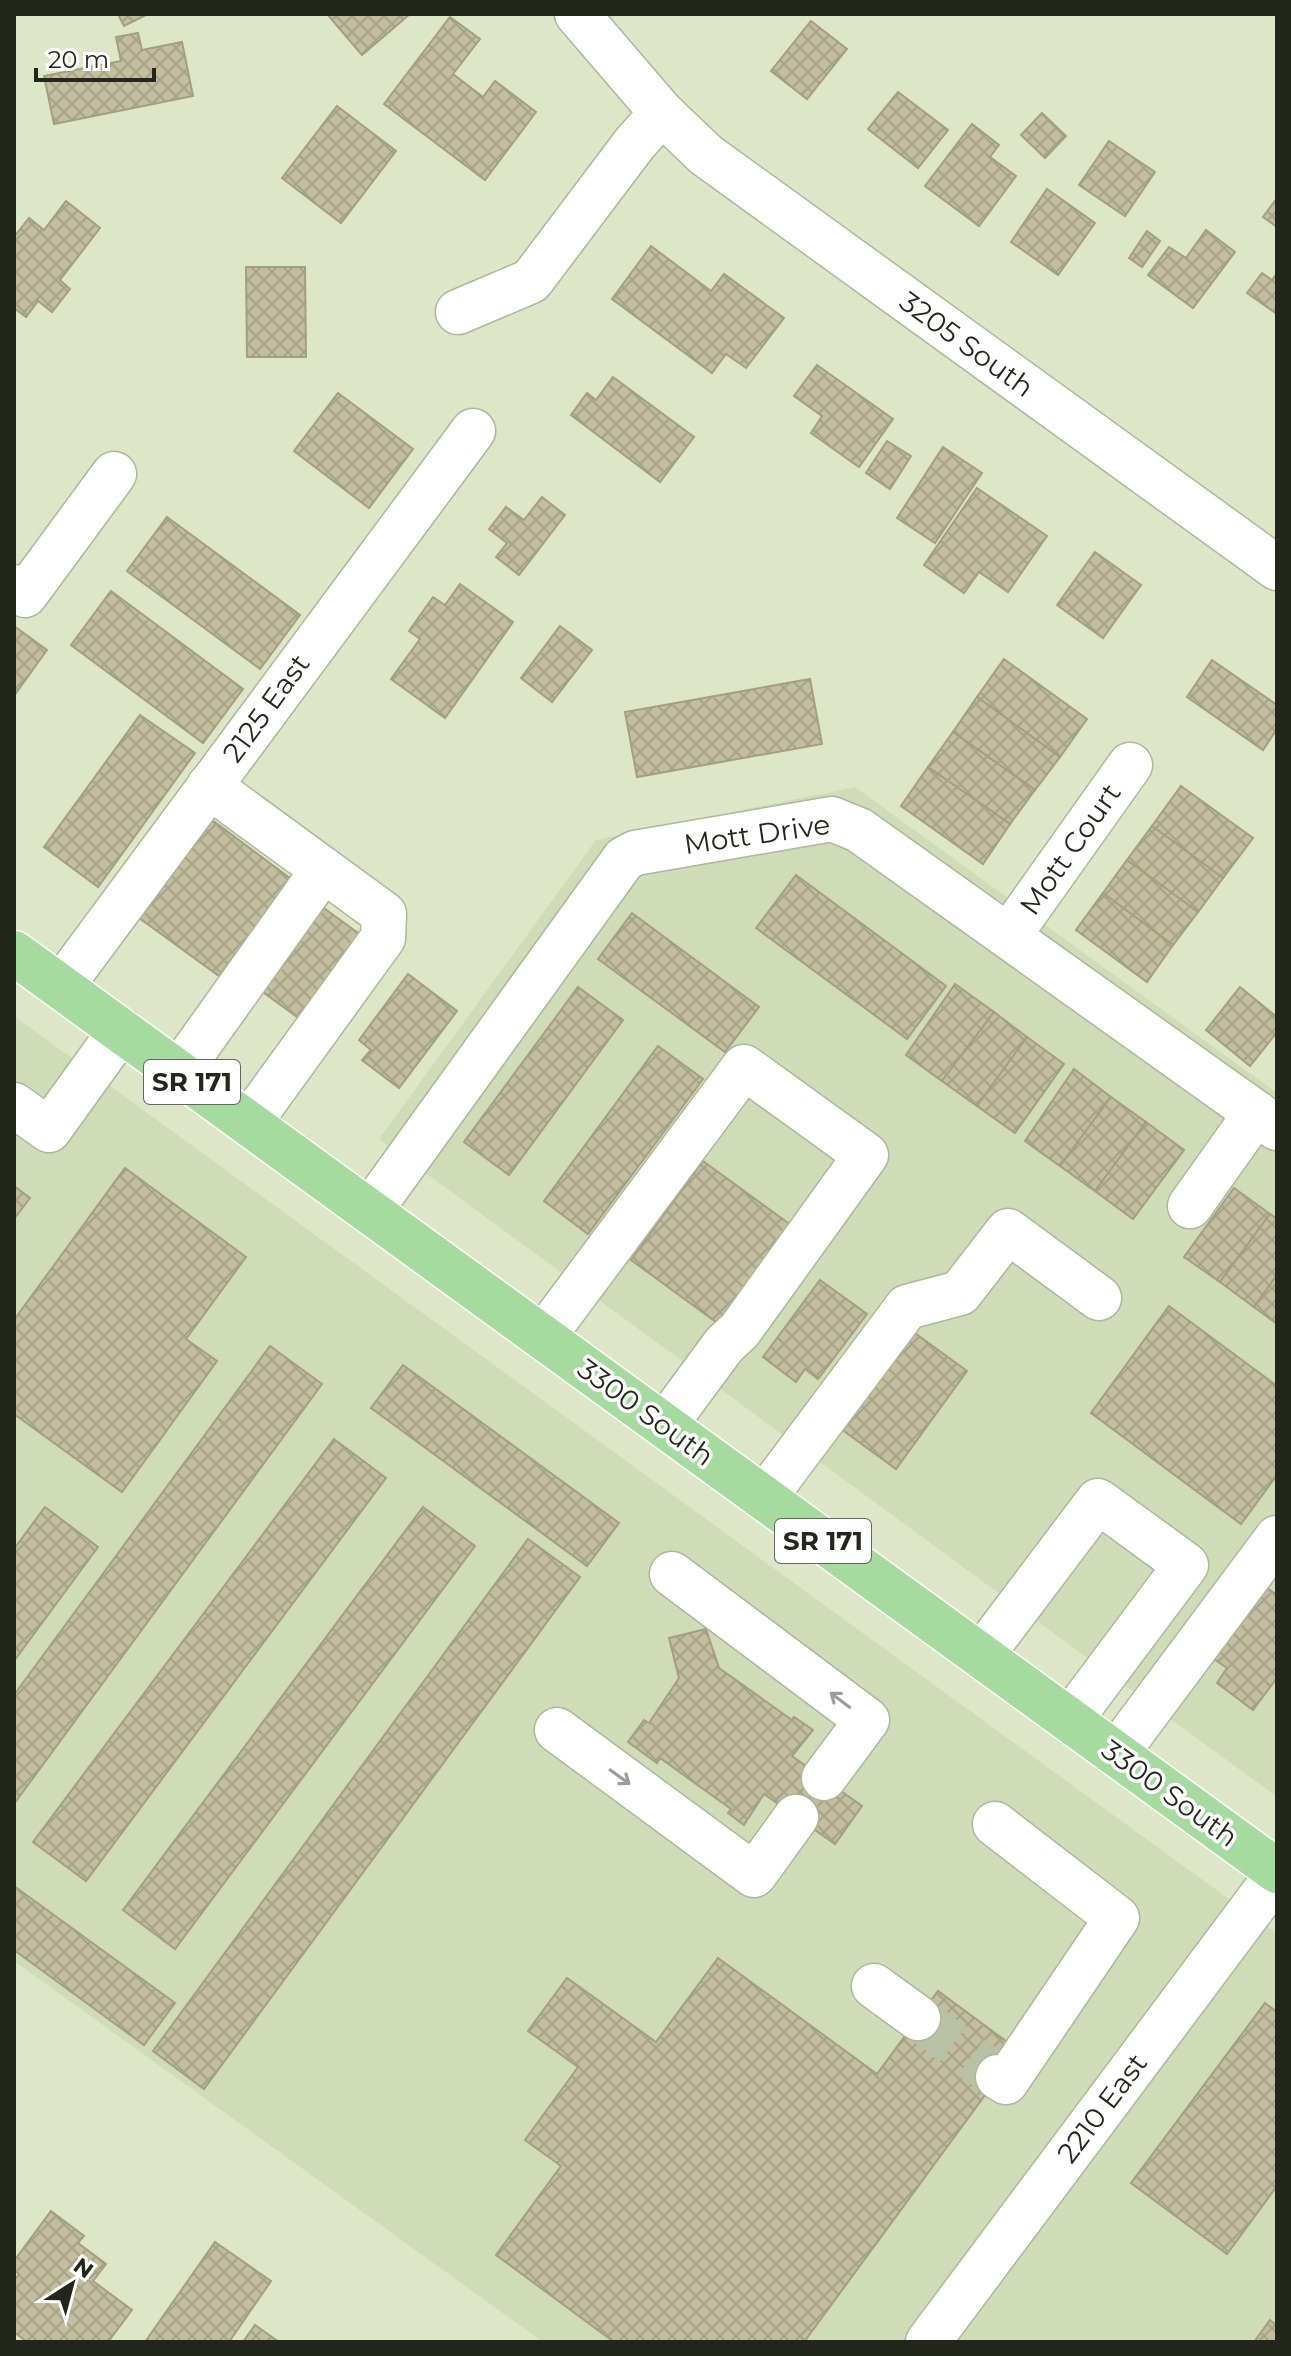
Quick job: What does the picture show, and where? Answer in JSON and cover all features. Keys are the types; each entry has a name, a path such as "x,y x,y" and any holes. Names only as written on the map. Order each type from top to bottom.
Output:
{"main road":[{"name":"3300 South","path":"14,953 1277,1873"}],"street":[{"name":"3205 South","path":"577,14 662,113 706,155 1277,568"},
{"path":"458,312 531,281 635,143 662,113"},
{"name":"2125 East","path":"61,987 473,431"},
{"path":"14,587 25,595 114,474"},
{"name":"Mott Court","path":"1010,934 1130,765"},
{"path":"209,786 384,914 383,938 249,1123"},
{"name":"Mott Drive","path":"370,1211 613,870 635,853 815,821 846,821 1010,934 1266,1121"},
{"path":"179,1072 323,870"},
{"path":"14,1105 49,1130 121,1030"},
{"path":"543,1337 744,1067 866,1155 740,1330 724,1345 665,1425"},
{"path":"1190,1206 1266,1121"},
{"path":"764,1498 907,1307 960,1293 1008,1231 1099,1298"},
{"path":"981,1656 1098,1501 1186,1565 1070,1720"},
{"path":"1116,1754 1277,1538"},
{"path":"672,1574 867,1720 824,1778"},
{"path":"557,1730 754,1875 796,1817"},
{"path":"995,1824 1117,1918 1006,2082 998,2077"},
{"name":"2210 East","path":"928,2342 1277,1873"},
{"path":"874,1986 918,2018"}],"shaded area":[{"path":"855,787 1277,1093 1277,1797 379,1139 596,840"},
{"path":"14,1016 1277,1934 1277,2342 543,2342 14,1961"}],"building":[{"path":"118,14 148,14 124,26"},
{"path":"327,14 410,14 362,55"},
{"path":"450,17 480,39 453,74 483,97 495,81 536,112 485,180 384,104"},
{"path":"811,21 847,49 807,99 771,71"},
{"path":"138,33 142,50 182,42 193,96 54,124 44,76 121,61 116,37"},
{"path":"898,92 948,130 918,168 868,129"},
{"path":"337,106 396,151 341,223 282,178"},
{"path":"1042,113 1066,136 1045,158 1021,135"},
{"path":"972,124 999,145 990,157 1016,176 979,226 925,186"},
{"path":"1109,141 1155,172 1125,216 1079,185"},
{"path":"1047,189 1095,223 1058,275 1011,242"},
{"path":"1277,198 1277,227 1263,217"},
{"path":"66,201 100,228 60,280 70,289 52,312 38,301 26,317 14,308 14,237 29,218 44,230"},
{"path":"1206,230 1235,252 1193,308 1148,275 1169,247 1186,258"},
{"path":"1147,231 1160,241 1142,267 1129,258"},
{"path":"651,246 711,291 724,274 784,318 746,368 726,354 712,373 612,299"},
{"path":"246,267 305,267 306,357 247,357"},
{"path":"1262,273 1272,280 1277,273 1277,314 1247,293"},
{"path":"817,365 893,419 859,467 811,433 822,416 794,396"},
{"path":"613,377 694,437 660,482 571,415 587,393 596,400"},
{"path":"338,393 413,449 369,508 294,451"},
{"path":"887,441 911,456 890,489 866,473"},
{"path":"943,447 982,473 935,543 897,518"},
{"path":"977,488 1047,536 1008,592 979,572 964,593 924,565"},
{"path":"542,497 565,515 519,575 496,557 507,543 489,529 506,507 524,520"},
{"path":"167,517 300,615 260,669 127,571"},
{"path":"1095,552 1141,585 1103,638 1057,605"},
{"path":"460,584 513,622 445,718 391,679 420,639 409,631 433,597 445,605"},
{"path":"111,591 243,689 203,743 71,645"},
{"path":"14,626 47,650 14,696"},
{"path":"560,626 592,650 552,702 521,678"},
{"path":"1004,659 1087,719 1060,757 977,697"},
{"path":"1212,660 1277,705 1277,729 1263,750 1187,697"},
{"path":"810,679 822,744 637,777 625,712"},
{"path":"977,697 1060,757 1035,790 953,732"},
{"path":"140,715 195,753 98,887 44,847"},
{"path":"953,732 1035,790 1010,824 928,767"},
{"path":"928,767 1010,824 983,864 901,806"},
{"path":"1181,786 1253,838 1223,878 1152,826"},
{"path":"208,817 291,879 219,976 135,915"},
{"path":"1152,826 1223,878 1198,912 1127,860"},
{"path":"1127,860 1198,912 1173,945 1103,893"},
{"path":"796,875 946,986 907,1039 756,928"},
{"path":"1103,893 1173,945 1147,982 1076,930"},
{"path":"317,903 369,941 308,1025 256,987"},
{"path":"632,913 759,1007 725,1052 598,959"},
{"path":"408,974 457,1011 399,1088 362,1060 371,1050 359,1040"},
{"path":"955,984 994,1012 942,1081 906,1055"},
{"path":"578,987 623,1020 509,1175 464,1142"},
{"path":"1240,987 1277,1017 1277,1032 1250,1066 1206,1030"},
{"path":"994,1012 1027,1037 977,1106 942,1081"},
{"path":"1027,1037 1064,1064 1015,1133 977,1106"},
{"path":"658,1046 703,1079 588,1234 544,1201"},
{"path":"1074,1069 1111,1097 1060,1166 1025,1141"},
{"path":"1111,1097 1146,1122 1095,1191 1060,1166"},
{"path":"1146,1122 1184,1150 1133,1219 1095,1191"},
{"path":"703,1161 799,1231 727,1330 631,1260"},
{"path":"125,1168 246,1257 186,1339 217,1361 122,1492 14,1414 14,1320"},
{"path":"14,1186 30,1198 14,1219"},
{"path":"1234,1188 1270,1214 1220,1282 1184,1257"},
{"path":"1270,1214 1277,1219 1277,1275 1254,1307 1220,1282"},
{"path":"1277,1275 1277,1324 1254,1307"},
{"path":"820,1280 867,1314 818,1379 805,1369 796,1382 763,1357"},
{"path":"1169,1306 1277,1386 1277,1475 1241,1524 1091,1413"},
{"path":"908,1328 967,1371 896,1469 837,1426"},
{"path":"270,1346 322,1384 14,1804 14,1695"},
{"path":"403,1365 619,1523 587,1566 371,1408"},
{"path":"334,1439 386,1478 86,1881 33,1842"},
{"path":"45,1507 98,1547 14,1661 14,1549"},
{"path":"423,1507 475,1546 175,1949 123,1910"},
{"path":"528,1539 580,1577 204,2089 153,2051"},
{"path":"1267,1588 1277,1595 1277,1678 1253,1710 1217,1683 1227,1668 1214,1659"},
{"path":"706,1629 719,1668 792,1720 794,1717 813,1730 792,1756 862,1806 835,1844 764,1794 744,1825 728,1813 731,1809 660,1758 657,1763 628,1742 644,1720 649,1723 679,1678 669,1638"},
{"path":"14,1886 175,2003 144,2045 14,1950"},
{"path":"718,1958 877,2074 938,1991 1018,2050 804,2342 614,2342 496,2255 561,2166 525,2140 578,2067 528,2031 567,1978 656,2042"},
{"path":"1265,2003 1277,2012 1277,2186 1227,2254 1131,2183"},
{"path":"51,2211 84,2236 78,2243 106,2264 93,2281 132,2310 108,2342 27,2342 14,2332 14,2281 19,2274 14,2271 14,2261"},
{"path":"215,2242 271,2281 229,2342 145,2342"},
{"path":"1270,2320 1277,2326 1277,2342 1254,2342"},
{"path":"255,2325 279,2342 243,2342"}],"tunnel":[{"path":"918,2018 998,2077"}]}
